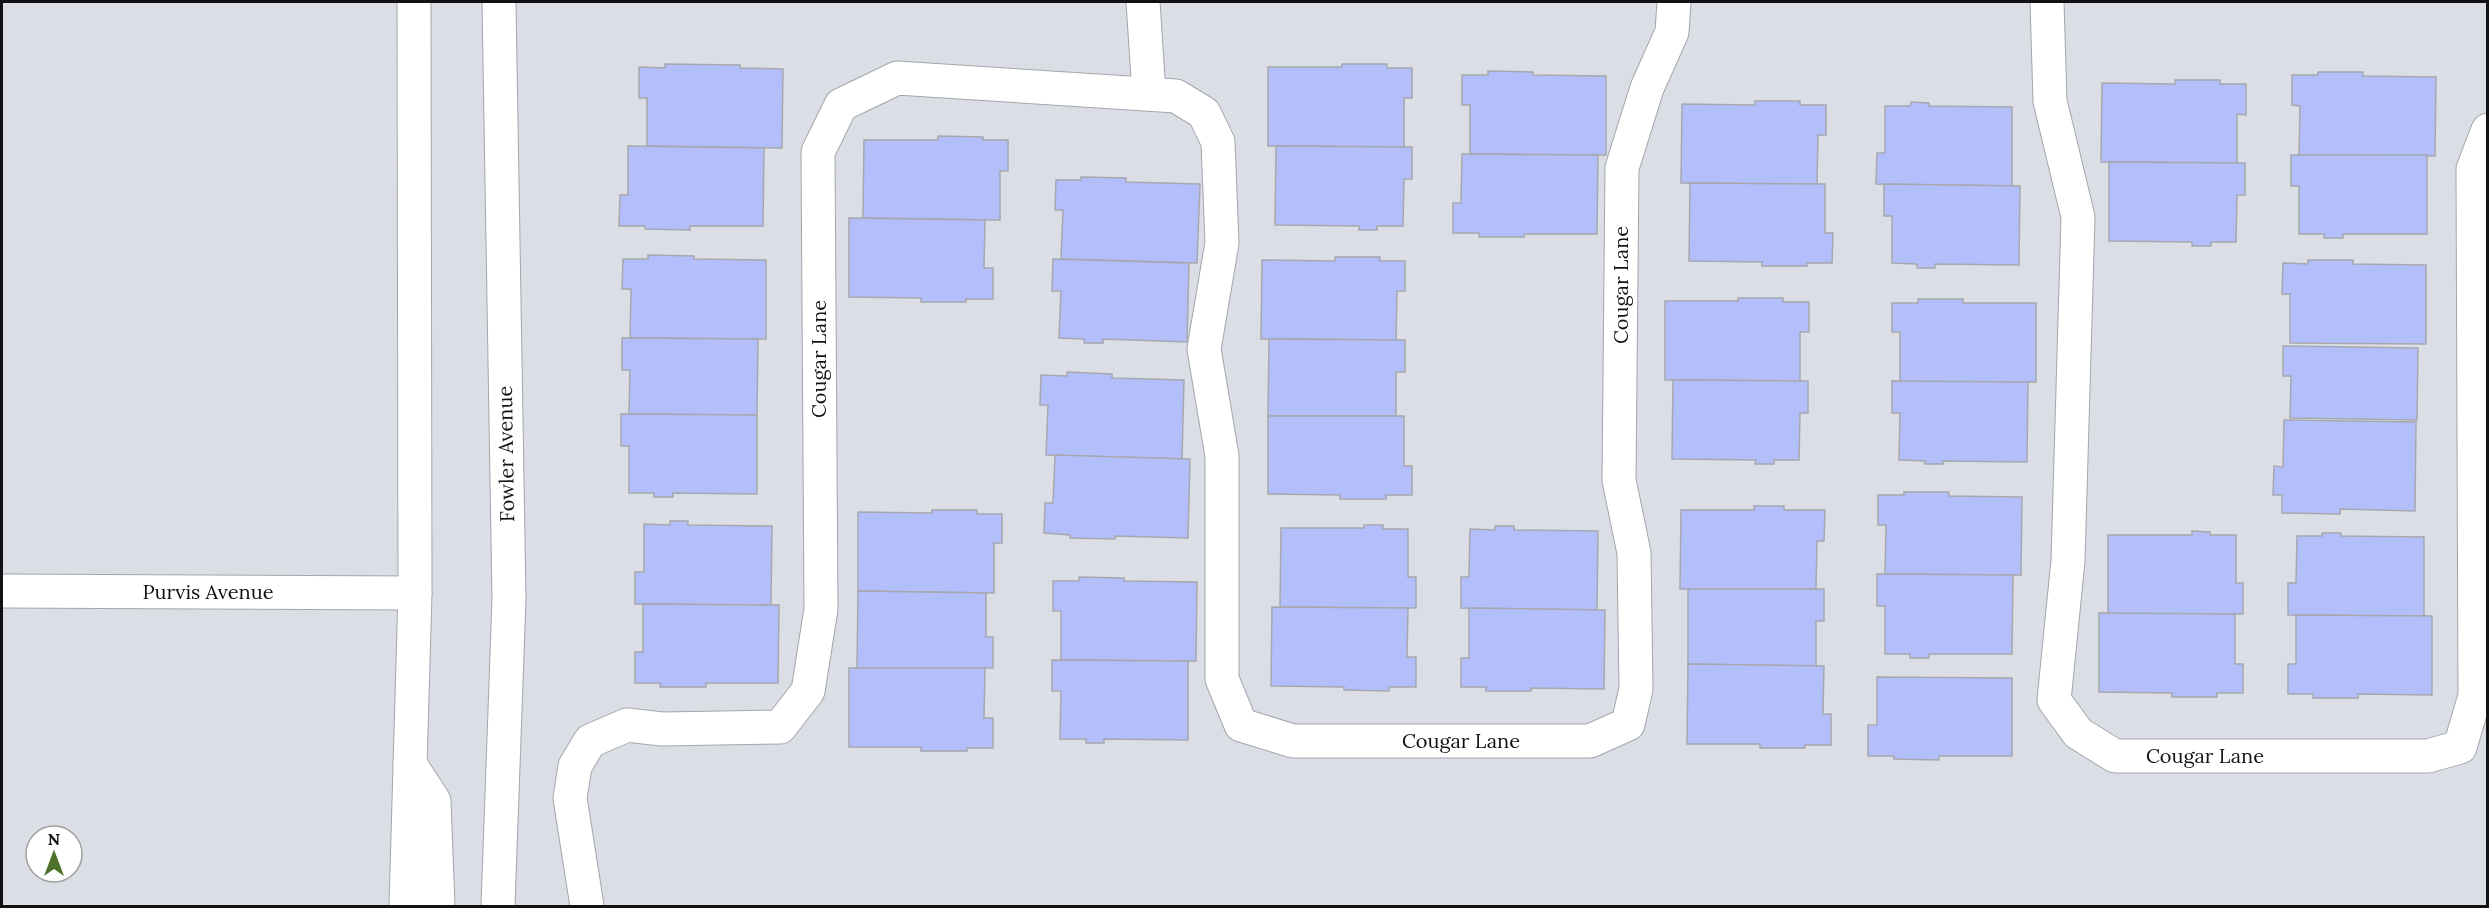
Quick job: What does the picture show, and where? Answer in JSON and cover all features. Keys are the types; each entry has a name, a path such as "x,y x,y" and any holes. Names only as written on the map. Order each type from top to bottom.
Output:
{"street":[{"path":"406,906 415,593 414,2"},
{"name":"Fowler Avenue","path":"498,906 509,600 499,2"},
{"path":"1143,2 1149,94"},
{"name":"Cougar Lane","path":"587,906 570,798 575,766 590,741 627,725 662,729 780,727 808,691 821,609 818,152 842,105 897,78 1176,96 1204,113 1218,142 1222,243 1203,349 1222,456 1222,679 1241,725 1293,741 1590,741 1628,724 1636,689 1634,553 1619,480 1622,168 1647,88 1672,32 1674,2"},
{"name":"Cougar Lane","path":"2047,2 2050,100 2078,217 2068,561 2054,700 2078,733 2115,756 2428,756 2460,747 2475,696 2473,170 2487,130"},
{"name":"Purvis Avenue","path":"2,591 415,593"},
{"path":"410,764 434,801 438,906"}],"building":[{"path":"665,64 740,65 740,68 783,69 782,148 647,146 647,98 639,98 639,67 665,68"},
{"path":"1342,64 1387,64 1387,68 1412,68 1412,98 1404,98 1404,147 1268,146 1268,67 1342,67"},
{"path":"1488,71 1533,72 1533,75 1606,76 1606,155 1470,154 1470,105 1462,105 1462,75 1488,75"},
{"path":"2318,72 2363,72 2363,76 2436,77 2435,156 2299,155 2300,106 2292,105 2292,75 2318,75"},
{"path":"2175,80 2220,80 2220,84 2246,84 2246,115 2237,114 2237,163 2101,162 2102,83 2175,84"},
{"path":"1755,101 1800,101 1800,105 1826,105 1826,135 1818,135 1817,184 1681,183 1682,104 1755,105"},
{"path":"1911,102 1929,103 1929,106 2012,107 2012,186 1876,184 1877,153 1885,153 1885,106 1910,106"},
{"path":"938,136 1008,140 1008,171 1000,171 1000,220 863,218 864,140 938,140"},
{"path":"628,146 764,148 763,226 690,226 690,230 619,226 620,195 628,195"},
{"path":"1276,146 1412,147 1412,179 1404,179 1403,226 1377,226 1377,230 1359,230 1359,226 1275,225"},
{"path":"1462,154 1598,155 1597,234 1524,234 1524,237 1479,237 1479,233 1453,233 1453,203 1461,203"},
{"path":"2291,155 2427,155 2427,234 2343,234 2343,238 2324,238 2324,234 2299,234 2299,186 2291,186"},
{"path":"2109,162 2245,163 2245,195 2237,195 2236,242 2211,242 2211,246 2192,246 2192,242 2109,241"},
{"path":"1081,177 1126,178 1126,182 1200,184 1197,263 1061,259 1063,210 1055,210 1056,180 1081,180"},
{"path":"1690,183 1825,184 1825,233 1833,233 1832,263 1807,263 1807,266 1762,266 1762,262 1689,261"},
{"path":"1884,184 2020,186 2019,265 1935,264 1935,268 1917,268 1917,264 1892,263 1892,216 1884,216"},
{"path":"849,218 985,220 984,268 993,268 993,299 966,299 966,302 921,302 921,298 849,297"},
{"path":"648,255 694,256 694,259 766,260 766,339 630,338 631,289 622,289 623,259 648,259"},
{"path":"1335,257 1380,257 1380,261 1405,261 1405,291 1397,291 1396,340 1261,339 1262,260 1335,261"},
{"path":"1053,259 1189,263 1187,342 1103,339 1103,343 1084,343 1084,339 1059,338 1061,291 1052,291"},
{"path":"2308,260 2353,260 2353,264 2426,265 2426,344 2290,343 2290,294 2282,294 2283,263 2308,264"},
{"path":"1738,298 1783,298 1783,302 1809,302 1809,332 1800,332 1800,381 1665,380 1665,301 1738,301"},
{"path":"1918,299 1963,299 1963,303 2036,303 2036,382 1900,382 1900,332 1892,332 1892,303 1918,303"},
{"path":"622,338 758,339 757,415 629,414 630,370 622,370"},
{"path":"1269,339 1405,340 1405,372 1396,372 1396,416 1268,416"},
{"path":"2283,346 2418,348 2417,420 2290,418 2291,376 2283,376"},
{"path":"1067,372 1112,374 1112,378 1184,380 1182,459 1046,455 1048,405 1040,405 1041,375 1067,376"},
{"path":"1673,380 1808,381 1808,413 1800,413 1799,460 1774,460 1774,464 1755,464 1756,460 1672,459"},
{"path":"1892,381 2028,382 2027,462 1943,461 1943,464 1925,464 1925,461 1899,460 1900,413 1892,413"},
{"path":"621,414 757,415 757,494 673,493 673,497 654,497 654,493 629,493 629,446 621,446"},
{"path":"1268,416 1404,416 1404,466 1412,466 1412,495 1386,495 1386,499 1340,499 1340,495 1268,494"},
{"path":"2284,420 2416,422 2415,511 2340,509 2340,514 2282,513 2282,495 2273,495 2274,466 2283,467"},
{"path":"1055,455 1190,459 1188,538 1115,536 1115,539 1070,538 1070,535 1044,533 1045,503 1053,503"},
{"path":"1904,492 1949,492 1949,496 2022,497 2021,575 1885,574 1886,525 1878,525 1878,495 1904,495"},
{"path":"1754,506 1784,506 1784,510 1825,510 1824,541 1817,541 1816,589 1680,589 1681,510 1754,510"},
{"path":"932,510 977,510 977,514 1002,514 1002,543 994,543 994,593 858,591 858,512 932,513"},
{"path":"670,521 688,521 688,525 772,526 771,605 635,604 635,572 644,572 644,524 670,525"},
{"path":"1364,525 1383,525 1383,529 1408,529 1408,577 1416,577 1416,608 1280,607 1281,528 1364,528"},
{"path":"1495,526 1514,526 1514,530 1598,531 1597,610 1461,608 1461,577 1469,577 1470,529 1495,530"},
{"path":"2192,531 2210,532 2210,535 2236,535 2236,583 2243,583 2243,614 2108,614 2108,535 2192,535"},
{"path":"2322,533 2341,533 2341,536 2424,537 2424,616 2288,615 2288,583 2296,583 2297,536 2322,536"},
{"path":"1877,574 2013,575 2012,654 1929,654 1929,658 1910,658 1910,654 1885,654 1885,606 1877,606"},
{"path":"1079,577 1124,578 1124,581 1197,582 1196,661 1061,660 1061,611 1053,611 1053,581 1079,581"},
{"path":"1688,589 1824,589 1824,621 1816,621 1816,666 1688,664"},
{"path":"858,591 986,593 986,637 993,637 993,668 857,668"},
{"path":"643,604 779,605 778,683 706,683 706,687 660,687 660,683 635,683 635,652 643,652"},
{"path":"1272,607 1408,608 1407,657 1416,657 1416,687 1389,687 1389,691 1344,690 1344,687 1271,686"},
{"path":"1469,608 1605,610 1604,689 1531,688 1531,691 1486,691 1486,687 1461,687 1461,658 1469,658"},
{"path":"2099,613 2235,614 2235,664 2243,664 2243,693 2217,693 2217,697 2172,697 2172,693 2099,692"},
{"path":"2296,615 2432,616 2432,695 2358,694 2358,698 2313,698 2313,694 2288,694 2288,664 2296,664"},
{"path":"1052,660 1188,661 1188,740 1104,739 1104,743 1086,743 1086,739 1060,739 1061,691 1052,691"},
{"path":"1688,664 1824,666 1823,714 1831,714 1831,745 1805,745 1805,748 1760,748 1760,744 1687,744"},
{"path":"849,668 985,668 984,718 993,718 993,748 967,748 967,751 921,751 921,747 849,747"},
{"path":"1877,677 2012,678 2012,756 1939,756 1939,760 1868,756 1868,725 1877,725"}]}
